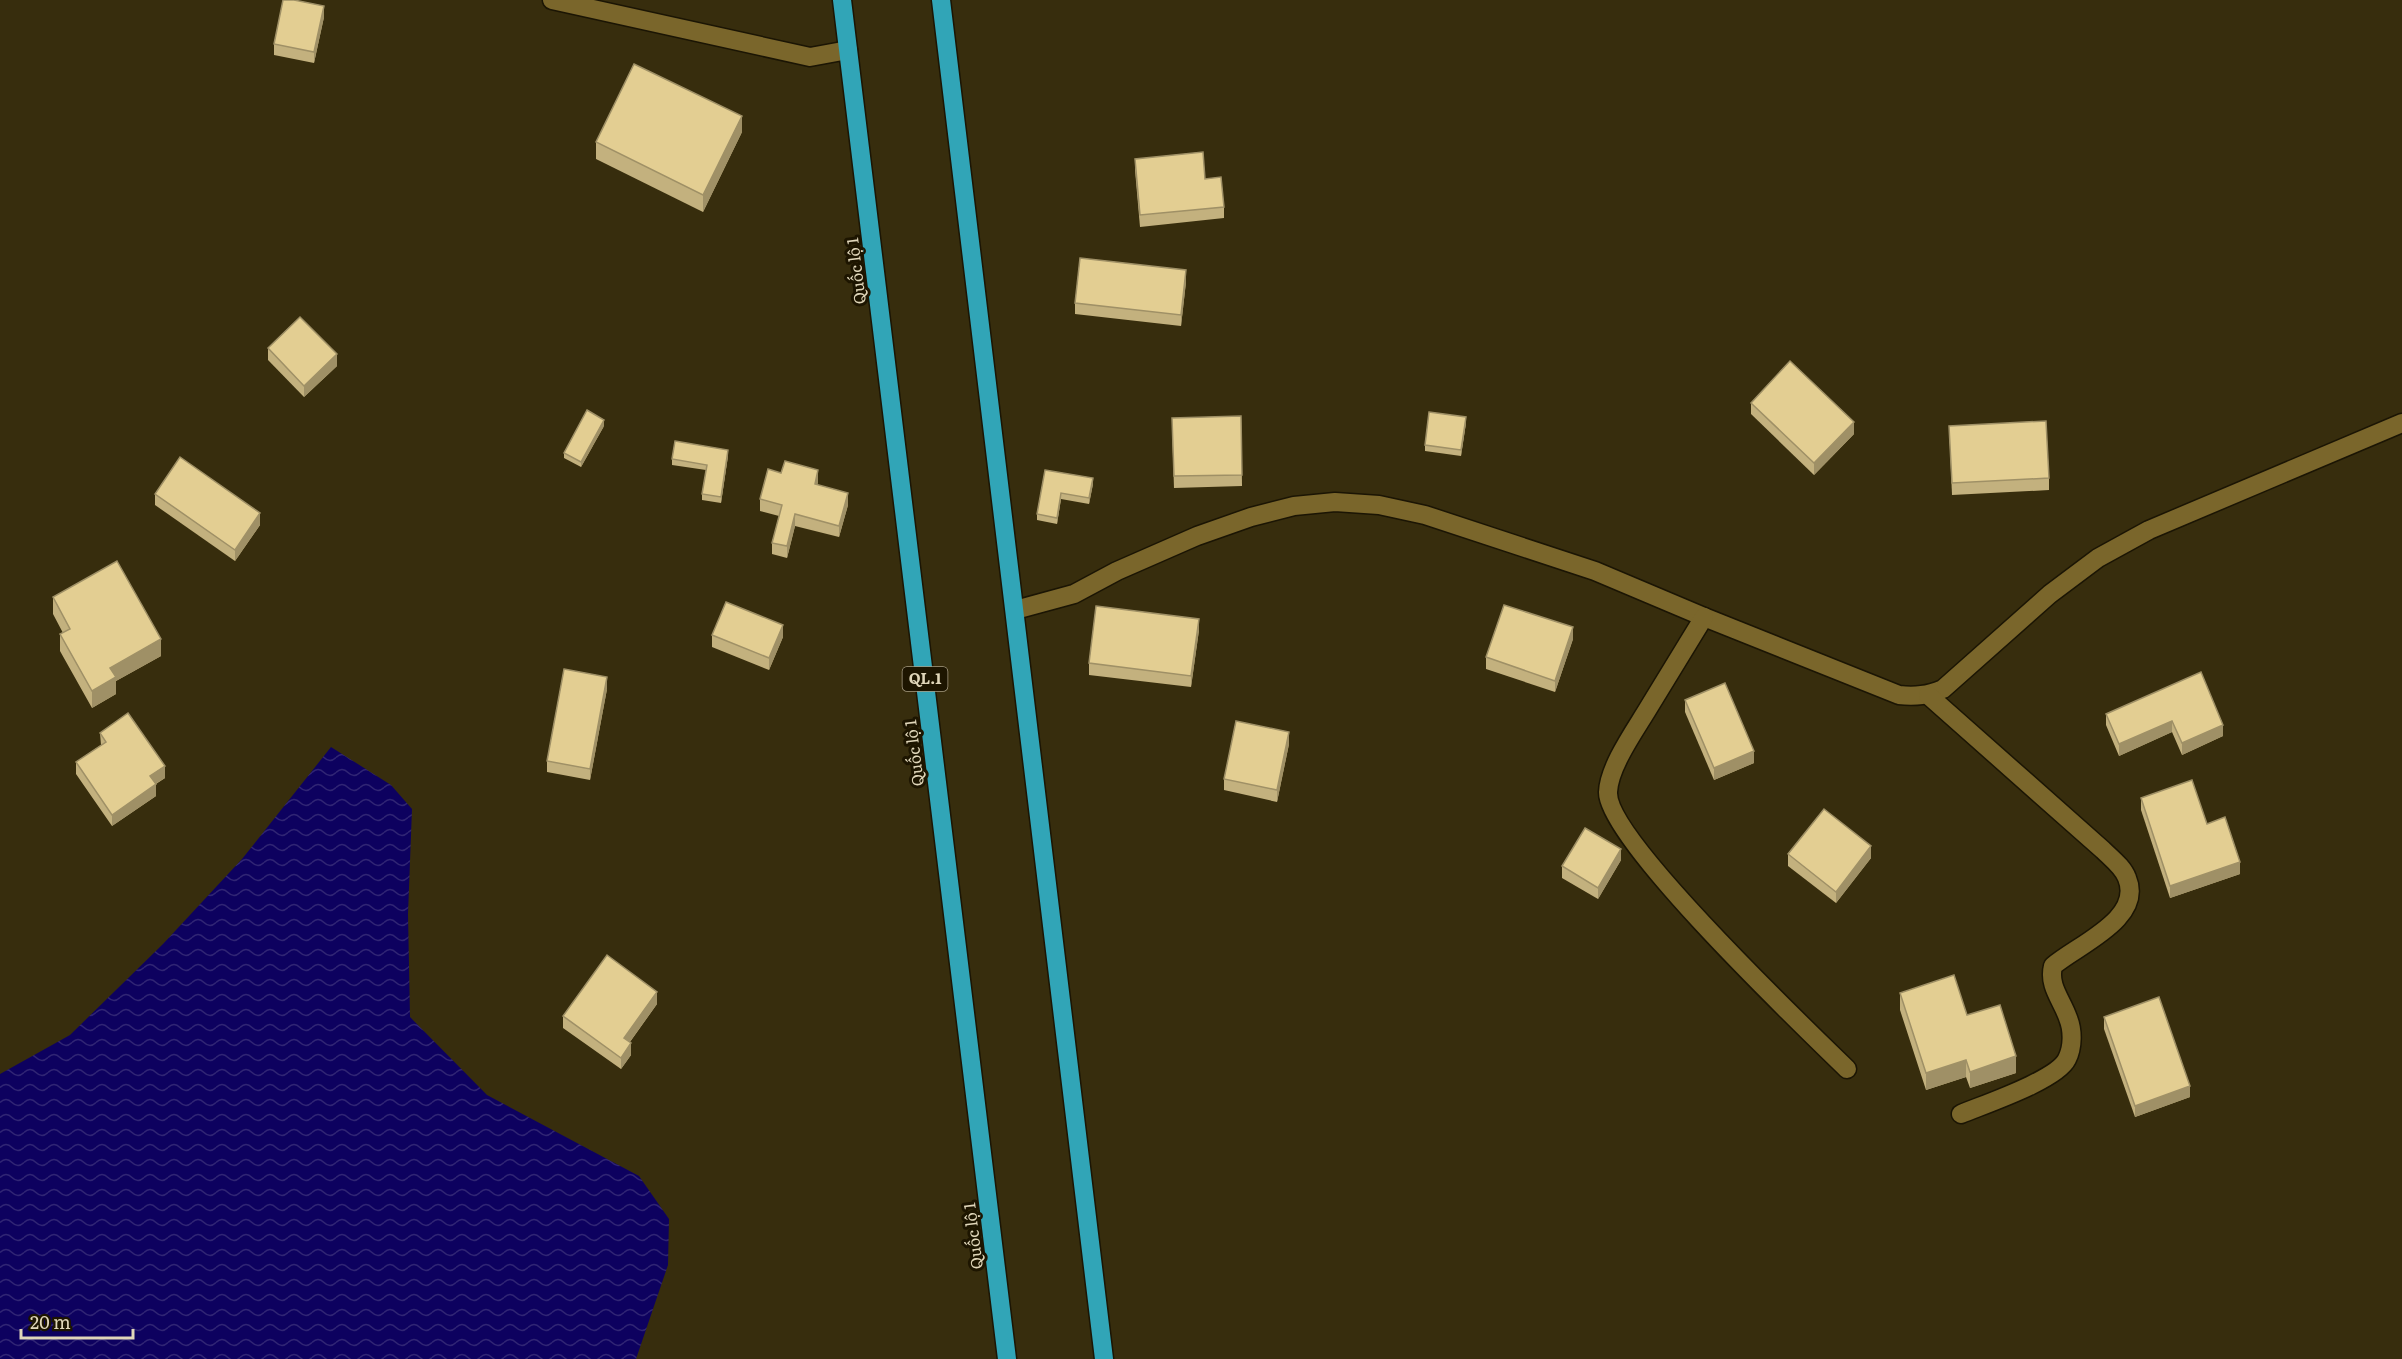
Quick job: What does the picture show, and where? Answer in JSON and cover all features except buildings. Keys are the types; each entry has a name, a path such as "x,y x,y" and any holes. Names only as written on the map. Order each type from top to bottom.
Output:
{"highway":[{"name":"Quốc lộ 1","path":"842,0 1007,1359"},
{"path":"941,0 1104,1359"}],"street":[{"path":"552,0 810,57 848,50"},
{"path":"1014,610 1074,594 1117,571 1197,536 1251,517 1294,506 1335,502 1379,505 1425,515 1595,571 1899,695 1912,697 1928,695 1943,689 2050,594 2098,558 2149,530 2402,423"},
{"path":"1704,617 1624,748 1612,775 1608,792 1610,807 1641,853 1707,928 1847,1069"},
{"path":"1928,695 2103,850 2127,877 2130,891 2128,904 2119,918 2053,966 2051,975 2053,985 2069,1019 2072,1034 2067,1060 2047,1077 1961,1114"}],"water":[{"path":"331,747 391,785 412,809 408,914 410,1017 487,1095 639,1176 669,1219 668,1265 636,1359 0,1359 0,1074 70,1035 163,944 242,859"}]}
